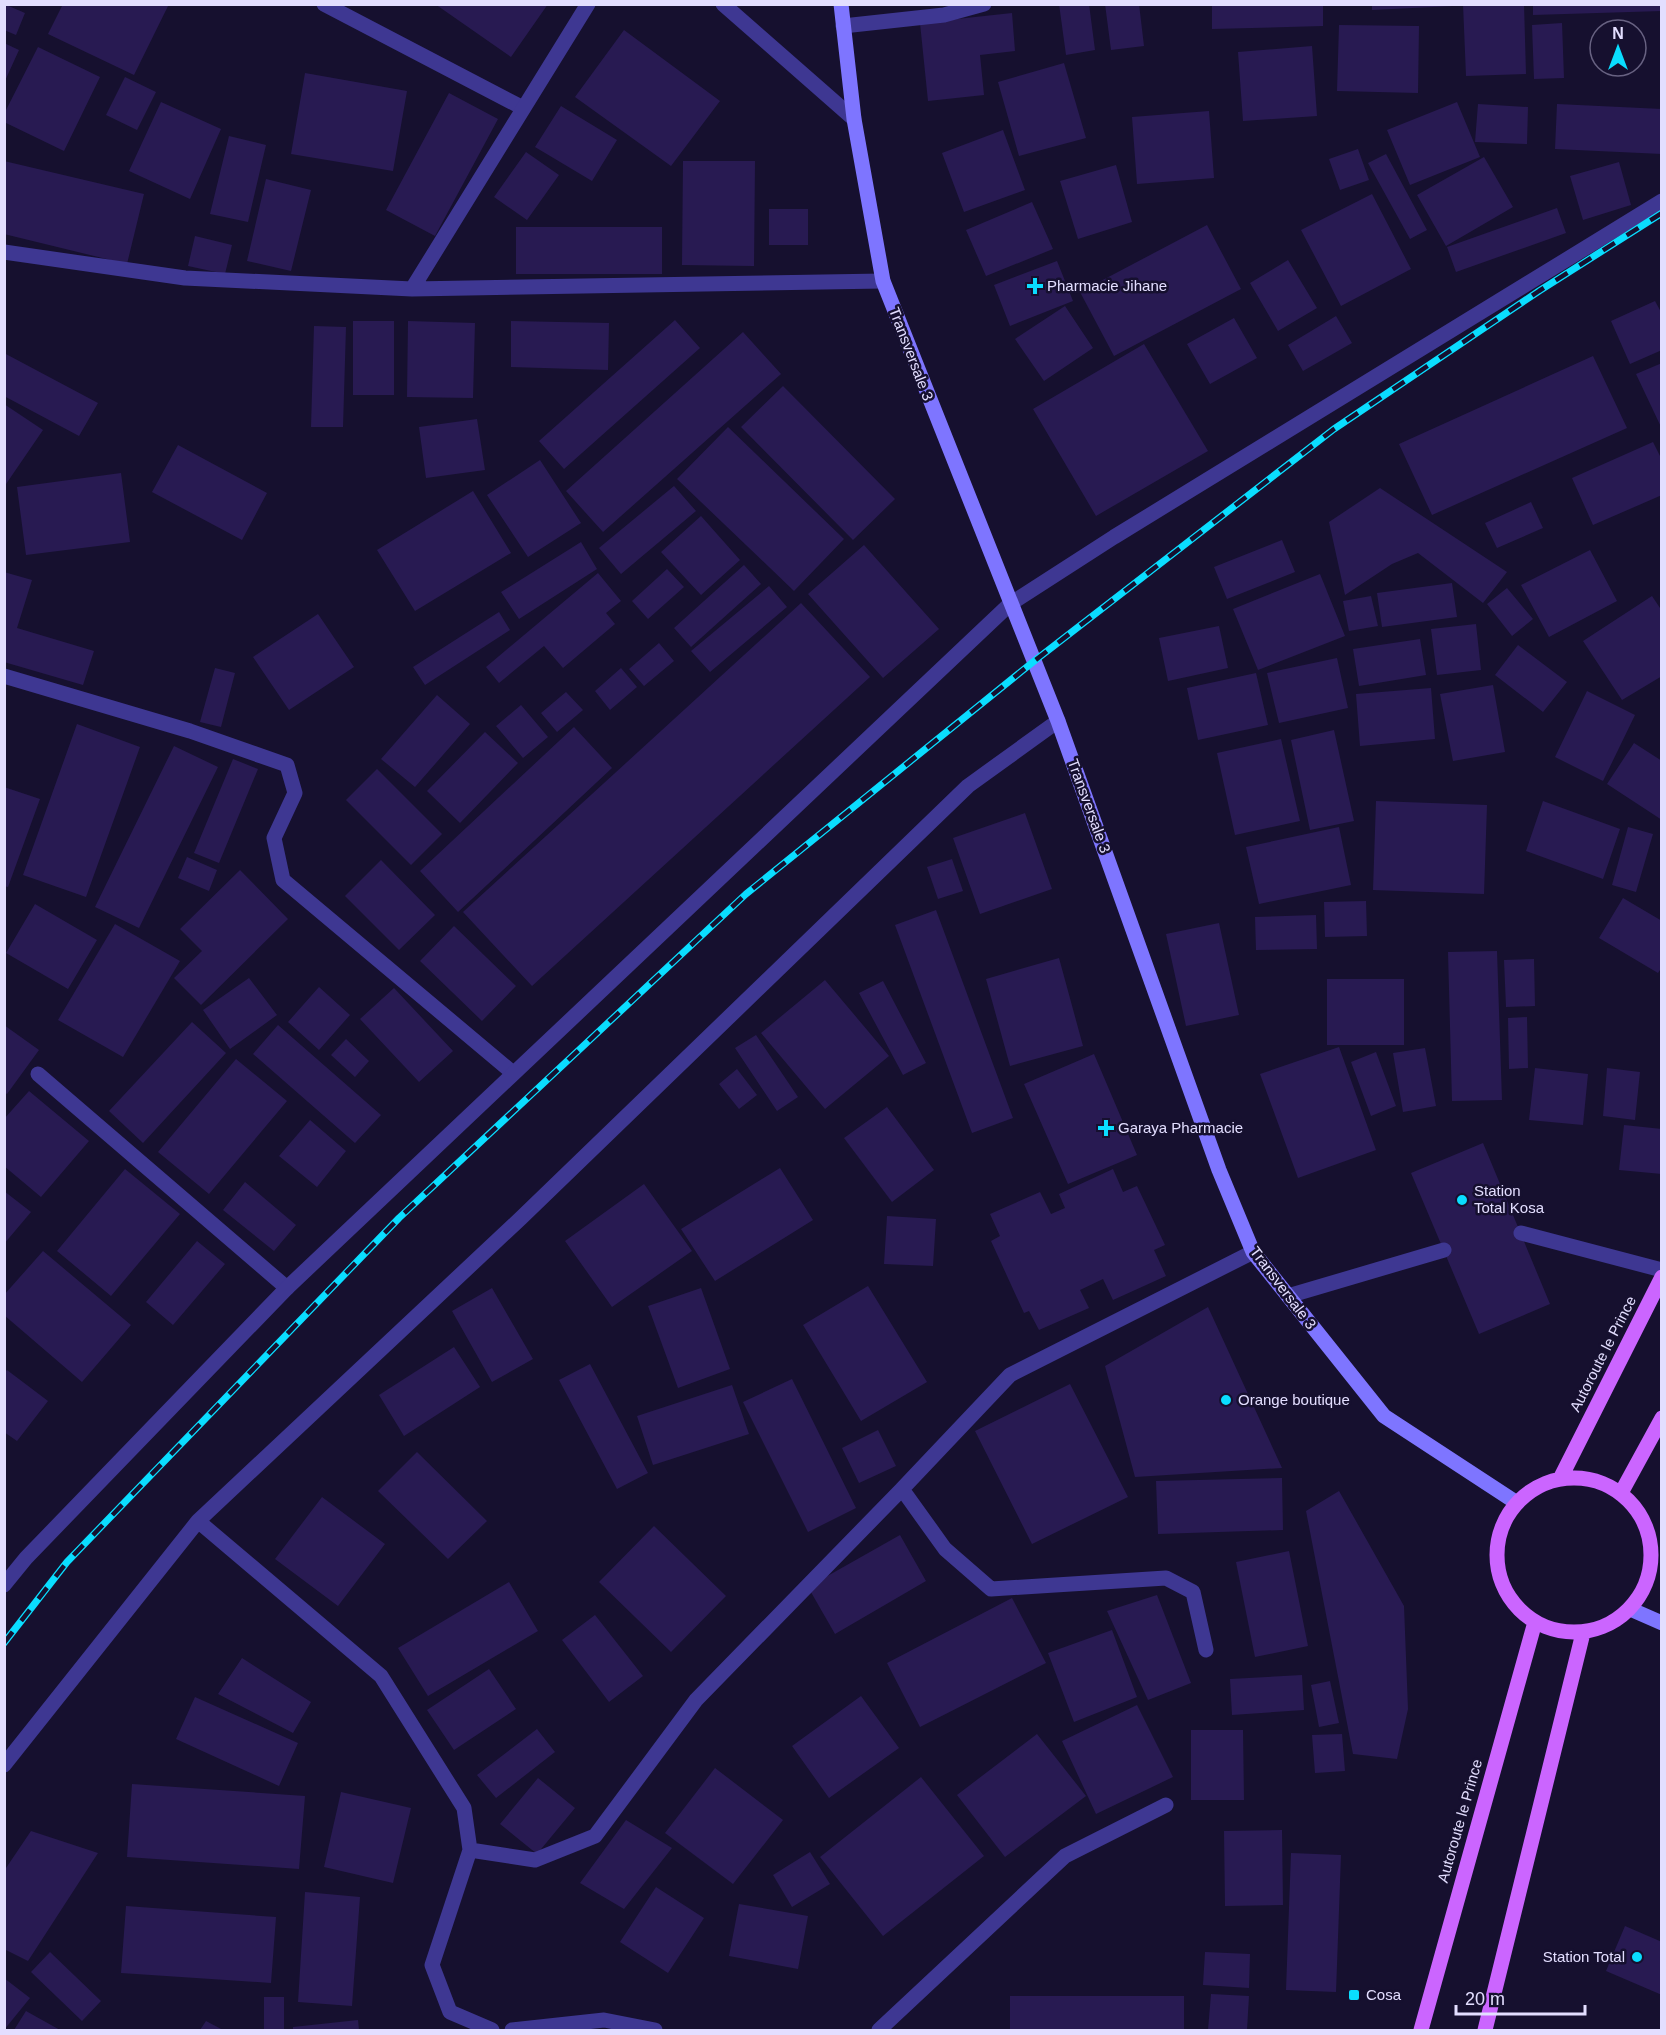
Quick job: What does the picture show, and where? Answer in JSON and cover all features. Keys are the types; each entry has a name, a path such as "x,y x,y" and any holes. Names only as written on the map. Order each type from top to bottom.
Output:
{"main road":[{"name":"Transversale 3","path":"841,4 854,119 883,281 1058,721 1219,1170 1253,1252 1384,1416 1517,1503"},
{"name":"Autoroute le Prince","path":"1560,1479 1662,1277"},
{"path":"1621,1492 1662,1418"},
{"path":"1581,1478 1602,1483 1621,1492 1639,1512 1650,1536 1652,1562 1645,1588 1630,1609 1609,1625 1583,1633 1558,1631 1535,1622 1516,1608 1504,1588 1497,1567 1497,1544 1504,1521 1517,1503 1536,1487 1560,1479 1581,1478"},
{"path":"1630,1609 1662,1623"},
{"name":"Autoroute le Prince","path":"1421,2031 1535,1622"},
{"path":"1485,2031 1583,1633"}],"street":[{"path":"324,4 523,108"},
{"path":"412,289 588,4"},
{"path":"723,4 854,119"},
{"path":"843,26 944,15 984,4"},
{"path":"4,1585 34,1550 287,1288 1010,604 1114,537 1662,201"},
{"path":"4,252 185,278 412,289 883,281"},
{"path":"4,676 189,731 287,765 295,793 274,838 283,880 513,1073"},
{"path":"4,1765 198,1521 529,1210 968,786 1058,721"},
{"path":"38,1074 287,1288"},
{"path":"1521,1233 1662,1270"},
{"path":"1288,1296 1444,1250"},
{"path":"470,1850 535,1860 595,1836 696,1700 902,1489 1010,1374 1253,1252"},
{"path":"902,1489 945,1549 991,1589 1166,1578 1193,1592 1206,1650"},
{"path":"198,1521 381,1676 464,1808 470,1850 432,1965 450,2012 492,2031"},
{"path":"879,2031 1065,1856 1166,1805"},
{"path":"512,2031 604,2020 655,2031"}],"building":[{"path":"4,4 25,13 16,35 4,30"},
{"path":"63,4 169,4 134,75 48,34"},
{"path":"435,4 548,4 511,57"},
{"path":"1059,4 1089,4 1095,50 1066,55"},
{"path":"1105,4 1139,4 1144,46 1111,50"},
{"path":"1212,4 1323,4 1323,26 1212,29"},
{"path":"1372,4 1453,4 1453,6 1372,10"},
{"path":"1463,4 1524,4 1526,74 1466,76"},
{"path":"1533,4 1662,4 1662,11 1533,15"},
{"path":"1012,13 1015,51 980,55 984,95 928,101 920,23"},
{"path":"1562,23 1564,78 1534,79 1532,25"},
{"path":"1339,25 1419,26 1418,93 1337,91"},
{"path":"624,30 720,101 671,166 575,97"},
{"path":"4,43 19,50 4,83"},
{"path":"1312,46 1317,116 1243,121 1238,52"},
{"path":"38,47 100,77 64,151 4,122 4,114"},
{"path":"1064,63 1086,138 1019,156 998,82"},
{"path":"305,73 407,91 393,171 291,154"},
{"path":"125,77 156,92 137,130 106,115"},
{"path":"449,93 498,119 435,236 386,210"},
{"path":"161,102 221,129 190,199 129,171"},
{"path":"1457,102 1480,157 1410,185 1387,130"},
{"path":"1478,104 1528,107 1527,144 1475,142"},
{"path":"1557,104 1662,109 1662,154 1555,149"},
{"path":"561,106 617,140 592,181 535,147"},
{"path":"1209,111 1214,178 1137,184 1132,117"},
{"path":"1003,130 1025,190 964,212 942,153"},
{"path":"229,136 266,145 248,222 210,214"},
{"path":"1358,149 1369,180 1340,190 1329,159"},
{"path":"526,152 559,175 527,220 494,197"},
{"path":"1386,154 1427,230 1410,239 1368,163"},
{"path":"1484,157 1513,207 1446,246 1417,195"},
{"path":"4,161 144,194 127,264 4,234"},
{"path":"683,161 755,161 754,266 682,265"},
{"path":"1619,162 1631,205 1583,220 1570,176"},
{"path":"1116,165 1132,222 1078,239 1060,181"},
{"path":"266,179 311,190 291,271 247,261"},
{"path":"1372,194 1411,269 1341,306 1301,230"},
{"path":"1032,202 1053,249 986,276 966,230"},
{"path":"1557,208 1566,233 1456,272 1447,247"},
{"path":"769,209 808,209 808,245 769,245"},
{"path":"1207,225 1241,289 1114,356 1080,292"},
{"path":"516,227 662,227 662,274 516,274"},
{"path":"195,236 232,245 225,274 188,266"},
{"path":"1288,260 1317,308 1278,331 1250,283"},
{"path":"1057,261 1073,301 1010,326 994,285"},
{"path":"1655,301 1662,314 1662,350 1630,364 1611,321"},
{"path":"1065,306 1093,348 1044,381 1015,339"},
{"path":"1336,316 1352,343 1303,371 1288,345"},
{"path":"1234,318 1257,358 1210,384 1187,344"},
{"path":"675,320 700,348 564,469 539,441"},
{"path":"353,321 394,321 394,395 353,395"},
{"path":"408,321 475,323 473,398 407,397"},
{"path":"511,321 609,323 608,370 511,367"},
{"path":"314,326 346,327 343,427 311,427"},
{"path":"743,332 781,374 603,532 566,491"},
{"path":"1144,344 1208,451 1096,516 1033,409"},
{"path":"4,353 98,403 79,436 4,396"},
{"path":"1593,356 1627,428 1432,515 1399,444"},
{"path":"1662,363 1662,429 1636,374"},
{"path":"783,386 895,499 853,540 741,427"},
{"path":"4,404 43,430 4,487"},
{"path":"477,419 485,470 426,478 419,427"},
{"path":"728,427 844,539 794,591 677,479"},
{"path":"1653,442 1662,460 1662,495 1593,525 1572,478"},
{"path":"178,445 267,493 242,540 152,492"},
{"path":"540,460 581,523 528,557 487,495"},
{"path":"121,473 130,542 26,555 17,487"},
{"path":"674,486 696,511 621,574 599,548"},
{"path":"1380,488 1507,572 1483,603 1418,553 1392,564 1345,595 1329,522"},
{"path":"473,491 511,553 415,611 377,550"},
{"path":"1531,502 1543,528 1497,548 1485,523"},
{"path":"701,516 740,560 701,595 661,552"},
{"path":"1282,540 1295,572 1227,599 1214,567"},
{"path":"581,542 597,569 519,619 501,592"},
{"path":"864,545 939,629 883,678 808,594"},
{"path":"1590,550 1617,601 1549,637 1521,585"},
{"path":"744,565 761,584 691,647 674,628"},
{"path":"667,569 684,587 648,619 632,601"},
{"path":"4,572 32,580 17,628 94,651 83,685 4,662"},
{"path":"598,573 621,601 606,613 615,624 563,668 544,646 499,683 486,667"},
{"path":"1320,574 1345,636 1258,670 1233,609"},
{"path":"1452,583 1457,617 1382,627 1377,593"},
{"path":"769,586 787,607 710,672 691,651"},
{"path":"1507,588 1533,619 1512,636 1487,604"},
{"path":"1371,596 1378,626 1349,631 1343,601"},
{"path":"1652,596 1662,611 1662,676 1622,700 1583,641"},
{"path":"801,603 870,677 532,986 463,912"},
{"path":"499,612 510,630 425,685 413,667"},
{"path":"318,614 354,667 289,710 253,657"},
{"path":"1476,624 1481,670 1437,675 1431,629"},
{"path":"1219,626 1228,668 1168,681 1159,638"},
{"path":"1420,639 1426,675 1359,686 1353,649"},
{"path":"659,643 674,661 644,686 629,669"},
{"path":"1518,645 1567,682 1543,712 1495,675"},
{"path":"1337,658 1348,708 1279,723 1267,673"},
{"path":"215,668 235,673 221,727 200,722"},
{"path":"621,668 637,687 610,710 595,691"},
{"path":"1256,673 1268,725 1198,740 1187,688"},
{"path":"1493,685 1505,752 1453,761 1440,694"},
{"path":"1431,688 1435,739 1360,746 1356,694"},
{"path":"1587,691 1635,715 1603,781 1555,757"},
{"path":"566,692 583,710 557,732 541,713"},
{"path":"437,695 470,724 415,787 381,759"},
{"path":"521,705 548,737 523,758 496,726"},
{"path":"77,724 140,747 86,897 23,875"},
{"path":"574,727 612,768 458,912 420,871"},
{"path":"1334,730 1354,821 1310,830 1291,740"},
{"path":"485,732 518,763 460,823 427,791"},
{"path":"1281,739 1300,821 1235,835 1217,753"},
{"path":"1634,743 1662,761 1662,820 1607,784"},
{"path":"174,746 218,767 139,928 95,907"},
{"path":"233,759 258,769 219,863 194,853"},
{"path":"377,769 442,834 411,865 346,800"},
{"path":"4,787 40,799 8,887 4,886"},
{"path":"1376,801 1487,805 1484,894 1373,890"},
{"path":"1543,801 1620,829 1603,879 1526,851"},
{"path":"1025,813 1052,889 980,914 953,838"},
{"path":"1339,827 1351,885 1259,904 1246,847"},
{"path":"1628,827 1653,834 1636,892 1612,885"},
{"path":"187,857 217,870 209,891 178,878"},
{"path":"952,859 963,891 938,899 927,867"},
{"path":"381,860 435,915 399,950 345,896"},
{"path":"240,870 288,919 201,1005 174,978 202,951 180,929"},
{"path":"1623,898 1662,921 1662,967 1658,973 1599,938"},
{"path":"1366,901 1367,936 1325,937 1324,902"},
{"path":"35,904 97,940 68,989 6,953"},
{"path":"936,910 1013,1118 972,1133 895,925"},
{"path":"1316,915 1317,949 1256,950 1255,917"},
{"path":"1219,923 1239,1015 1186,1026 1166,934"},
{"path":"115,924 180,961 123,1057 58,1020"},
{"path":"454,926 516,986 482,1021 420,961"},
{"path":"1497,951 1502,1100 1452,1101 1448,952"},
{"path":"1059,958 1083,1046 1010,1066 986,979"},
{"path":"1534,959 1535,1006 1506,1007 1504,960"},
{"path":"249,978 277,1015 230,1049 203,1010"},
{"path":"1327,979 1404,979 1404,1045 1327,1045"},
{"path":"825,980 889,1056 825,1109 761,1033"},
{"path":"883,981 926,1063 903,1075 859,993"},
{"path":"319,987 350,1015 319,1050 288,1022"},
{"path":"394,988 453,1051 419,1082 360,1019"},
{"path":"1527,1017 1528,1068 1509,1069 1508,1018"},
{"path":"192,1022 226,1053 143,1143 109,1111"},
{"path":"4,1025 39,1050 7,1094 4,1092"},
{"path":"278,1025 381,1115 355,1143 253,1054"},
{"path":"756,1035 798,1097 777,1111 735,1048"},
{"path":"346,1039 369,1061 355,1077 331,1055"},
{"path":"1339,1047 1376,1150 1298,1178 1260,1074"},
{"path":"1425,1048 1436,1106 1403,1112 1393,1053"},
{"path":"1376,1052 1396,1106 1371,1116 1351,1062"},
{"path":"1094,1054 1137,1155 1068,1184 1024,1084"},
{"path":"236,1059 287,1101 209,1194 158,1152"},
{"path":"1535,1068 1588,1074 1583,1125 1529,1120"},
{"path":"1607,1068 1640,1072 1635,1120 1603,1116"},
{"path":"737,1069 757,1095 739,1109 719,1084"},
{"path":"29,1091 89,1141 41,1197 4,1166 4,1119"},
{"path":"887,1107 934,1170 892,1202 844,1138"},
{"path":"310,1120 346,1151 317,1187 279,1156"},
{"path":"1624,1125 1662,1129 1662,1174 1619,1170"},
{"path":"1483,1143 1550,1304 1479,1334 1411,1173"},
{"path":"780,1168 813,1220 715,1281 681,1229"},
{"path":"125,1169 180,1214 111,1296 57,1251"},
{"path":"1113,1169 1123,1192 1137,1186 1165,1245 1154,1250 1166,1276 1113,1300 1103,1279 1080,1290 1089,1308 1039,1330 1029,1311 1024,1313 991,1241 1000,1236 990,1214 1040,1192 1051,1214 1065,1208 1059,1194"},
{"path":"245,1182 296,1225 274,1251 223,1210"},
{"path":"644,1184 692,1251 612,1307 565,1241"},
{"path":"4,1191 31,1212 4,1244"},
{"path":"887,1216 936,1219 933,1266 884,1264"},
{"path":"197,1241 225,1264 173,1325 146,1302"},
{"path":"43,1251 131,1325 82,1382 4,1315 4,1295"},
{"path":"868,1286 927,1382 861,1421 803,1325"},
{"path":"492,1288 533,1359 492,1382 452,1311"},
{"path":"701,1288 730,1369 678,1388 648,1306"},
{"path":"1208,1307 1282,1468 1135,1477 1105,1366"},
{"path":"454,1347 480,1387 404,1436 379,1395"},
{"path":"590,1364 648,1473 617,1489 559,1380"},
{"path":"7,1370 48,1401 17,1441 4,1432 4,1373"},
{"path":"792,1379 856,1508 808,1532 743,1402"},
{"path":"1070,1384 1128,1497 1032,1544 975,1431"},
{"path":"732,1385 749,1434 653,1465 637,1416"},
{"path":"878,1430 896,1466 859,1483 842,1448"},
{"path":"417,1452 487,1521 448,1559 378,1491"},
{"path":"1282,1478 1283,1530 1158,1534 1156,1481"},
{"path":"1339,1491 1404,1606 1408,1709 1397,1759 1353,1754 1306,1511"},
{"path":"322,1497 385,1544 338,1606 275,1559"},
{"path":"654,1526 726,1596 671,1652 599,1582"},
{"path":"900,1535 926,1581 835,1634 808,1587"},
{"path":"1289,1551 1308,1646 1255,1657 1236,1562"},
{"path":"509,1582 538,1631 428,1696 398,1648"},
{"path":"1157,1595 1191,1683 1148,1700 1107,1611"},
{"path":"1012,1598 1046,1663 920,1727 887,1663"},
{"path":"595,1615 643,1676 609,1702 562,1640"},
{"path":"1112,1630 1137,1697 1074,1722 1048,1653"},
{"path":"242,1658 311,1702 293,1733 218,1694"},
{"path":"489,1669 516,1709 454,1750 427,1710"},
{"path":"1302,1675 1304,1710 1232,1715 1230,1679"},
{"path":"1330,1681 1339,1723 1319,1727 1311,1685"},
{"path":"861,1696 899,1748 829,1798 792,1746"},
{"path":"195,1697 298,1743 279,1786 176,1739"},
{"path":"1137,1705 1173,1777 1096,1814 1062,1741"},
{"path":"537,1729 555,1752 496,1798 477,1775"},
{"path":"1191,1730 1243,1730 1244,1800 1191,1800"},
{"path":"1037,1734 1086,1796 1005,1857 957,1795"},
{"path":"1342,1734 1345,1771 1315,1773 1312,1735"},
{"path":"715,1768 783,1820 733,1884 665,1833"},
{"path":"921,1777 984,1856 883,1936 820,1857"},
{"path":"538,1778 575,1808 537,1854 500,1824"},
{"path":"132,1784 305,1796 299,1869 127,1857"},
{"path":"341,1792 411,1808 393,1883 324,1867"},
{"path":"626,1820 672,1848 624,1909 580,1883"},
{"path":"1282,1830 1283,1905 1225,1906 1224,1831"},
{"path":"31,1831 98,1853 28,1961 4,1949 4,1871"},
{"path":"810,1852 830,1884 792,1907 773,1875"},
{"path":"1291,1853 1341,1855 1336,1992 1286,1990"},
{"path":"656,1887 704,1918 668,1973 620,1942"},
{"path":"305,1892 360,1897 352,2006 298,2002"},
{"path":"739,1904 808,1916 798,1969 729,1956"},
{"path":"126,1906 276,1917 271,1983 121,1973"},
{"name":"Station Total","path":"1625,1926 1662,1942 1662,1995 1606,1971"},
{"path":"50,1952 101,2001 82,2021 31,1972"},
{"path":"1205,1952 1250,1954 1249,1988 1203,1985"},
{"path":"4,1978 30,1998 4,2030"},
{"path":"1211,1994 1249,1996 1247,2030 1208,2030"},
{"path":"1010,1996 1184,1996 1184,2030 1010,2030"},
{"path":"264,1997 284,1997 284,2030 264,2030"},
{"path":"26,2011 60,2030 14,2030"},
{"path":"358,2020 359,2030 293,2030 293,2027"},
{"path":"206,2021 223,2030 200,2030"}],"railway":[{"path":"4,1643 67,1562 399,1218 746,894 1033,662 1334,429 1539,291 1662,213"}],"place":[{"name":"Pharmacie Jihane","path":"1035,286"},
{"name":"Garaya Pharmacie","path":"1106,1128"},
{"name":"Station Total Kosa","path":"1462,1200"},
{"name":"Orange boutique","path":"1226,1400"},
{"name":"Station Total","path":"1637,1957"},
{"name":"Cosa","path":"1354,1995"}]}
